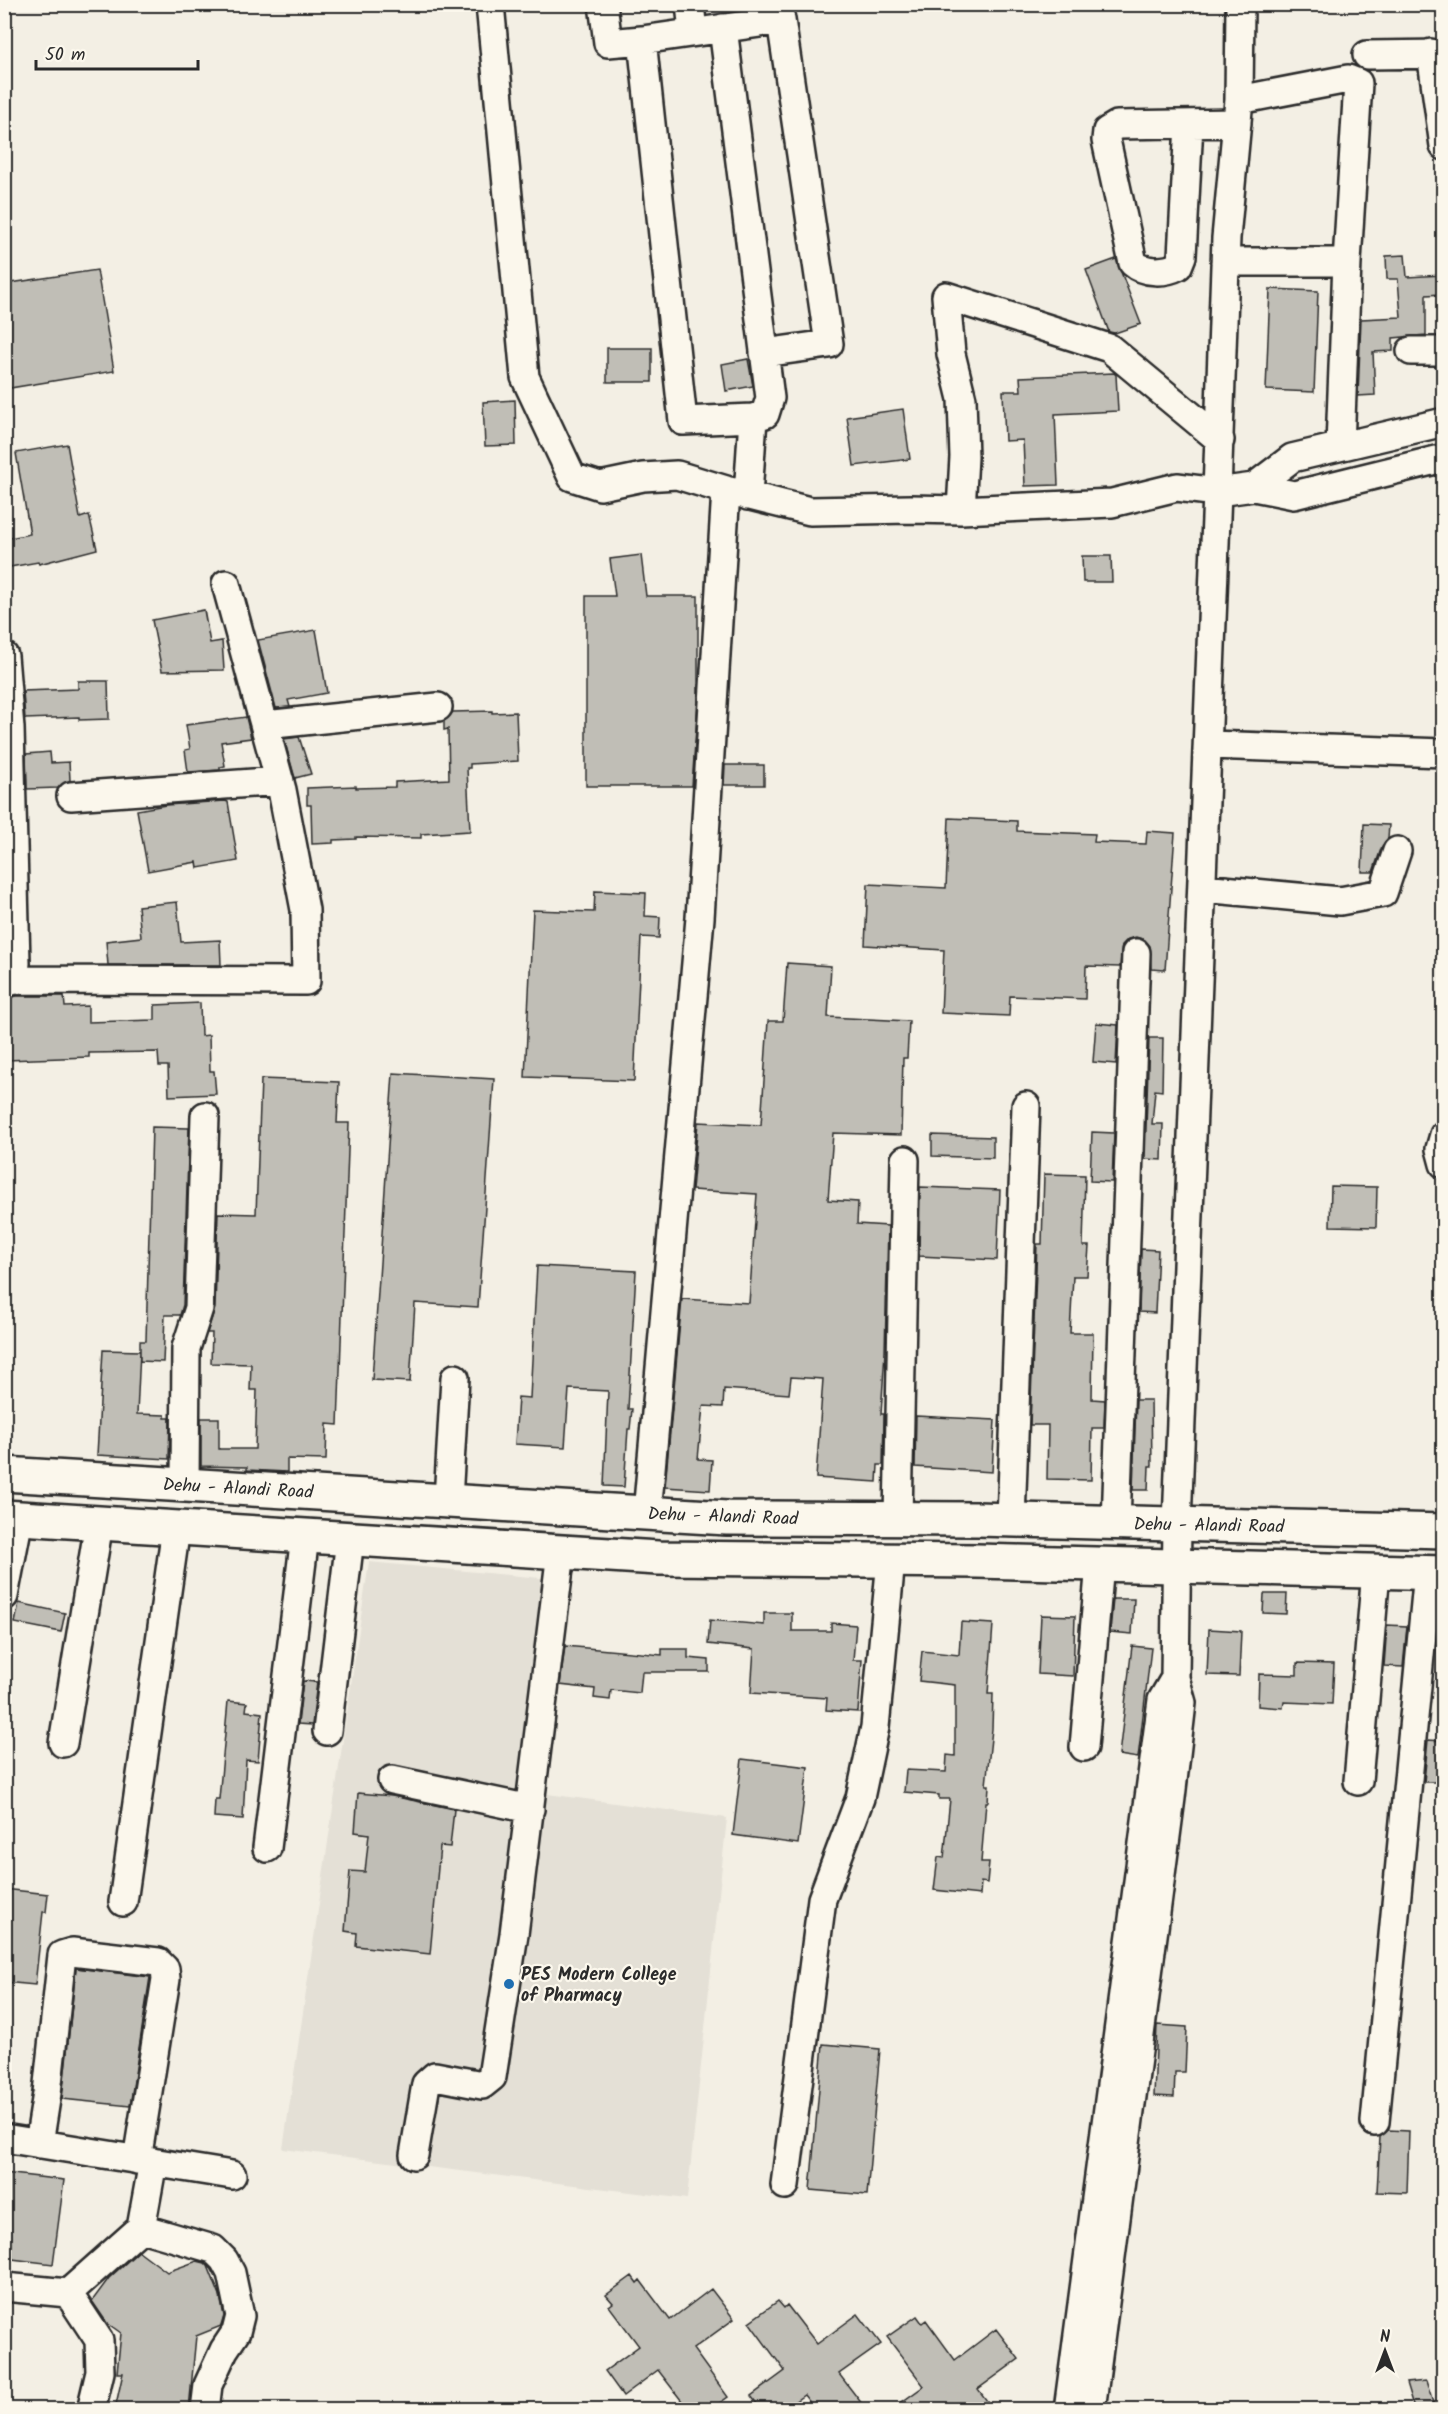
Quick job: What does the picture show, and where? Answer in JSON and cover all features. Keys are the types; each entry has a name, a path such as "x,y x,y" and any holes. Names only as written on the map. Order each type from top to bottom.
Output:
{"main road":[{"name":"Dehu - Alandi Road","path":"4,1474 648,1514 1443,1531"},
{"path":"12,1517 658,1558 891,1560 1436,1572"}],"street":[{"path":"490,4 525,377 572,477 600,486 643,477 677,475 810,511 910,508 961,510 1112,503 1177,487 1217,492 1254,487 1294,495 1443,458"},
{"path":"603,4 608,43 723,28 779,12 829,344 764,353"},
{"path":"690,4 693,32"},
{"path":"1068,2409 1157,1831 1182,1702 1175,1678 1177,1524 1209,745 1225,262 1238,112 1240,4"},
{"path":"642,40 683,422 753,418 765,414 770,398 723,28"},
{"path":"1367,55 1437,54 1443,146"},
{"path":"1189,124 1182,256 1178,266 1170,270 1138,268 1133,263 1106,140 1107,131 1117,125 1189,124 1348,79 1358,83 1347,262 1340,446"},
{"path":"1225,262 1347,262"},
{"path":"961,510 964,457 962,399 951,354 946,296 1109,348 1220,440"},
{"path":"1411,351 1443,351"},
{"path":"648,1514 737,493 753,418"},
{"path":"1254,487 1292,458 1443,422"},
{"path":"4,656 10,728 16,951 9,982 306,981 305,910 280,781 226,584"},
{"path":"265,725 438,707"},
{"path":"1209,745 1443,753"},
{"path":"71,796 280,781"},
{"path":"1203,888 1340,901 1383,893 1398,851"},
{"path":"1116,1523 1136,953"},
{"path":"1011,1520 1026,1106"},
{"path":"185,1485 186,1348 199,1308 205,1116"},
{"path":"1443,1135 1440,1149 1443,1164"},
{"path":"898,1519 905,1160"},
{"path":"448,1500 454,1378"},
{"path":"4,1596 12,1517"},
{"path":"63,1743 99,1523"},
{"path":"123,1902 176,1528"},
{"path":"267,1848 305,1536"},
{"path":"327,1731 350,1539"},
{"path":"414,2155 426,2084 435,2076 482,2085 492,2078 514,1934 561,1552"},
{"path":"785,2185 822,1899 848,1836 860,1798 875,1727 891,1560"},
{"path":"1084,1747 1100,1564"},
{"path":"1358,1781 1376,1571"},
{"path":"1375,2122 1436,1572"},
{"path":"392,1780 530,1809"},
{"path":"1091,2409 1157,1831"},
{"path":"4,2287 68,2293 141,2228 145,2161 166,1978 165,1969 158,1962 72,1952 62,1955 39,2144"},
{"path":"4,2138 232,2175"},
{"path":"141,2228 213,2249 224,2260 231,2273 240,2316 236,2332 224,2350 208,2385 205,2409"},
{"path":"68,2293 99,2340 100,2372 91,2409"}],"shaded area":[{"name":"PES Modern College of Pharmacy","path":"369,1562 562,1580 540,1793 727,1818 687,2199 283,2149"}],"building":[{"path":"1405,255 1407,277 1443,275 1443,294 1426,295 1426,335 1393,338 1393,351 1373,352 1375,395 1358,396 1361,319 1401,317 1398,279 1387,279 1386,256"},
{"path":"1116,259 1141,324 1115,333 1109,332 1086,270"},
{"path":"97,270 114,371 4,389 4,284"},
{"path":"1270,289 1318,291 1314,392 1266,390"},
{"path":"607,348 652,348 652,382 607,382"},
{"path":"748,359 753,386 726,391 722,364"},
{"path":"1114,373 1118,411 1055,414 1058,485 1025,486 1023,440 1005,441 1003,391 1021,391 1020,377"},
{"path":"515,400 516,445 485,446 483,402"},
{"path":"903,409 910,459 854,466 847,417"},
{"path":"67,444 80,518 89,515 97,549 39,564 38,562 4,568 4,539 30,534 16,453"},
{"path":"641,555 646,596 698,596 698,699 692,786 586,786 586,596 615,596 610,559"},
{"path":"1082,556 1111,556 1112,582 1083,582"},
{"path":"204,610 210,643 222,641 224,670 162,671 152,620"},
{"path":"316,630 327,693 288,700 290,707 276,708 258,640"},
{"path":"78,681 108,681 109,719 79,720 79,717 25,719 23,691 78,689"},
{"path":"492,711 492,713 516,712 518,761 470,764 470,768 467,768 470,831 421,834 421,838 356,837 356,839 333,840 333,843 312,844 311,805 307,805 307,788 395,787 395,782 449,779 448,729 444,730 444,721 453,712"},
{"path":"246,717 251,738 221,742 225,766 220,767 220,770 188,772 185,750 190,749 186,725"},
{"path":"299,737 311,774 295,778 284,739"},
{"path":"50,752 51,763 69,762 70,780 58,788 27,789 26,754"},
{"path":"725,765 764,765 764,785 724,785"},
{"path":"228,802 238,861 198,868 197,862 148,871 137,810 166,805"},
{"path":"949,818 1017,821 1017,831 1095,834 1094,842 1146,844 1147,831 1175,833 1165,970 1151,969 1150,946 1145,940 1136,937 1128,939 1122,945 1120,967 1086,966 1085,999 1010,996 1009,1016 941,1013 944,950 865,945 868,884 946,888"},
{"path":"1364,824 1389,825 1388,838 1382,846 1373,872 1362,872"},
{"path":"595,891 646,893 645,916 660,917 659,938 641,937 634,1081 525,1077 533,910 594,912"},
{"path":"177,902 181,942 220,940 221,965 108,965 106,941 141,937 138,906"},
{"path":"787,963 831,966 828,1017 909,1021 907,1058 903,1058 901,1135 833,1133 828,1200 858,1202 857,1224 888,1226 881,1414 884,1414 883,1465 878,1465 877,1482 816,1478 823,1379 791,1377 789,1394 724,1389 723,1407 703,1406 698,1459 712,1460 710,1490 665,1487 682,1299 749,1303 757,1194 692,1190 698,1122 761,1125 768,1021 783,1021"},
{"path":"17,996 64,996 65,1007 88,1006 88,1022 155,1020 155,1005 200,1003 201,1036 209,1035 210,1071 214,1071 216,1094 169,1096 168,1066 159,1066 158,1052 89,1053 89,1057 6,1060 4,999"},
{"path":"1096,1023 1118,1025 1116,1064 1093,1062"},
{"path":"1149,1038 1163,1038 1162,1091 1155,1090 1152,1124 1163,1124 1162,1160 1145,1159"},
{"path":"393,1073 494,1079 478,1307 415,1303 410,1382 372,1380"},
{"path":"261,1079 339,1082 337,1123 349,1123 338,1425 327,1424 326,1460 287,1459 287,1472 247,1470 247,1467 201,1466 201,1418 219,1418 219,1449 255,1449 257,1390 250,1390 251,1364 211,1363 212,1333 207,1333 215,1308 218,1213 256,1214"},
{"path":"152,1127 189,1128 183,1305 180,1315 165,1315 163,1362 140,1361 140,1341 146,1341"},
{"path":"1092,1132 1114,1133 1112,1182 1090,1181"},
{"path":"932,1135 993,1137 993,1158 932,1156"},
{"path":"1044,1174 1085,1175 1083,1246 1089,1246 1087,1276 1073,1276 1070,1333 1093,1333 1092,1399 1105,1400 1104,1428 1092,1428 1091,1480 1047,1479 1048,1425 1030,1425 1037,1244 1042,1244"},
{"path":"1331,1186 1377,1187 1376,1227 1330,1226"},
{"path":"920,1187 1000,1190 997,1260 919,1256"},
{"path":"1141,1249 1158,1250 1155,1313 1139,1312"},
{"path":"537,1266 636,1271 628,1409 632,1409 630,1429 628,1429 624,1487 604,1486 608,1391 569,1389 565,1447 515,1444 518,1397 530,1398"},
{"path":"103,1350 140,1351 137,1414 165,1415 165,1418 170,1418 169,1459 97,1455"},
{"path":"1136,1400 1151,1400 1152,1466 1149,1466 1148,1490 1133,1490"},
{"path":"916,1416 995,1420 992,1472 915,1467"},
{"path":"1264,1594 1287,1594 1286,1614 1263,1613"},
{"path":"1113,1599 1134,1599 1132,1634 1110,1632"},
{"path":"19,1603 65,1613 61,1632 15,1623"},
{"path":"764,1613 792,1613 792,1631 831,1631 831,1623 856,1625 853,1660 862,1660 858,1712 826,1710 827,1698 751,1693 754,1649 708,1644 710,1620 764,1625"},
{"path":"1041,1615 1075,1616 1073,1676 1038,1674"},
{"path":"961,1622 993,1624 988,1694 993,1694 992,1729 986,1785 989,1785 988,1802 986,1802 981,1862 989,1862 987,1883 981,1882 980,1895 934,1890 938,1857 944,1858 950,1799 939,1799 939,1795 904,1792 906,1770 946,1772 947,1755 955,1756 955,1685 919,1681 922,1651 959,1655"},
{"path":"1387,1625 1407,1626 1403,1667 1384,1666"},
{"path":"1209,1629 1241,1631 1239,1676 1207,1675"},
{"path":"565,1646 662,1655 662,1649 688,1649 688,1658 709,1660 709,1672 642,1672 640,1693 611,1690 610,1700 594,1698 595,1689 560,1685"},
{"path":"1132,1646 1151,1648 1138,1758 1119,1755"},
{"path":"1297,1663 1334,1664 1332,1704 1284,1702 1283,1708 1258,1706 1259,1674 1297,1675"},
{"path":"303,1681 317,1682 312,1725 298,1724"},
{"path":"228,1701 247,1703 246,1711 262,1713 258,1761 246,1760 243,1819 214,1817 215,1799 219,1799"},
{"path":"1428,1740 1443,1741 1443,1782 1424,1782"},
{"path":"742,1759 808,1767 798,1844 733,1835"},
{"path":"358,1793 392,1796 454,1809 450,1847 440,1846 430,1954 356,1946 357,1933 345,1931 350,1871 365,1872 369,1834 355,1832"},
{"path":"4,1889 48,1894 46,1912 43,1912 35,1985 4,1982"},
{"path":"76,1968 150,1977 130,2106 62,2099"},
{"path":"1157,2025 1187,2027 1185,2072 1175,2072 1174,2097 1154,2096"},
{"path":"823,2044 880,2049 867,2195 810,2190"},
{"path":"1388,2130 1409,2131 1407,2193 1377,2192 1380,2137"},
{"path":"4,2173 64,2180 53,2264 4,2258"},
{"path":"139,2251 167,2272 197,2261 205,2263 220,2296 224,2316 221,2326 196,2336 189,2409 115,2409 123,2373 117,2373 121,2333 107,2323 92,2301 109,2278"},
{"path":"632,2276 637,2283 640,2280 670,2320 711,2289 734,2319 693,2349 728,2397 711,2409 688,2409 658,2370 623,2396 605,2371 639,2346 609,2306 613,2303 606,2295"},
{"path":"778,2301 784,2308 787,2305 817,2344 858,2314 881,2344 839,2374 866,2409 815,2409 804,2395 784,2409 761,2409 751,2396 785,2371 749,2322"},
{"path":"917,2316 922,2323 926,2320 955,2360 996,2329 1019,2359 978,2389 993,2409 892,2409 924,2386 887,2337"},
{"path":"1426,2381 1435,2409 1414,2409 1406,2383"}],"place":[{"name":"PES Modern College of Pharmacy","path":"509,1984"}]}
